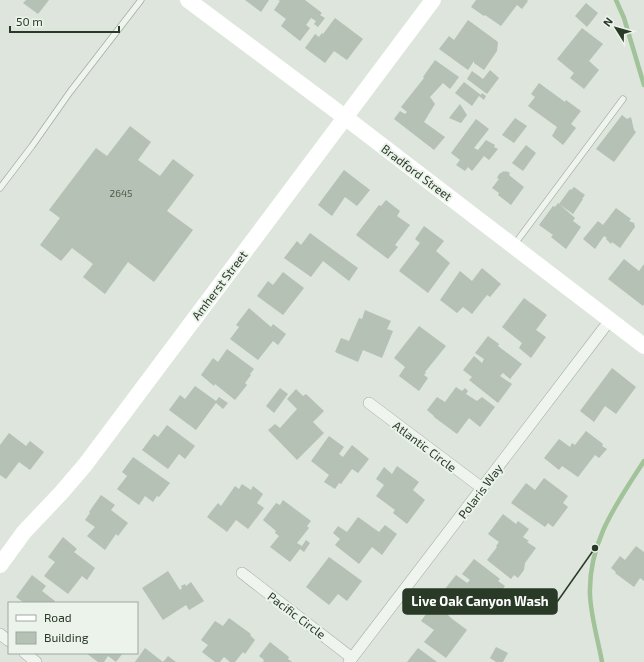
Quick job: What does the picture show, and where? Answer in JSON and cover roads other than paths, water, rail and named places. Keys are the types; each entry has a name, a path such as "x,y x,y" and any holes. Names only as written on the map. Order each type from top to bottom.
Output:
{"street":[{"name":"Bradford Street","path":"188,0 346,118 644,346"},
{"name":"Amherst Street","path":"0,565 24,532 61,493 85,464 433,0"},
{"name":"Polaris Way","path":"351,660 610,320"},
{"name":"Atlantic Circle","path":"369,403 482,488"},
{"name":"Pacific Circle","path":"242,573 351,660"},
{"path":"0,634 8,640"},
{"path":"26,654 36,662"}],"lane":[{"path":"0,188 70,92 141,0"},
{"path":"513,246 623,99"}],"waterway":[{"path":"616,0 624,18 644,85"},
{"path":"602,662 593,620 590,595 594,558 599,540 606,524 644,461"}],"place":[{"name":"Live Oak Canyon Wash","path":"595,548"}]}
